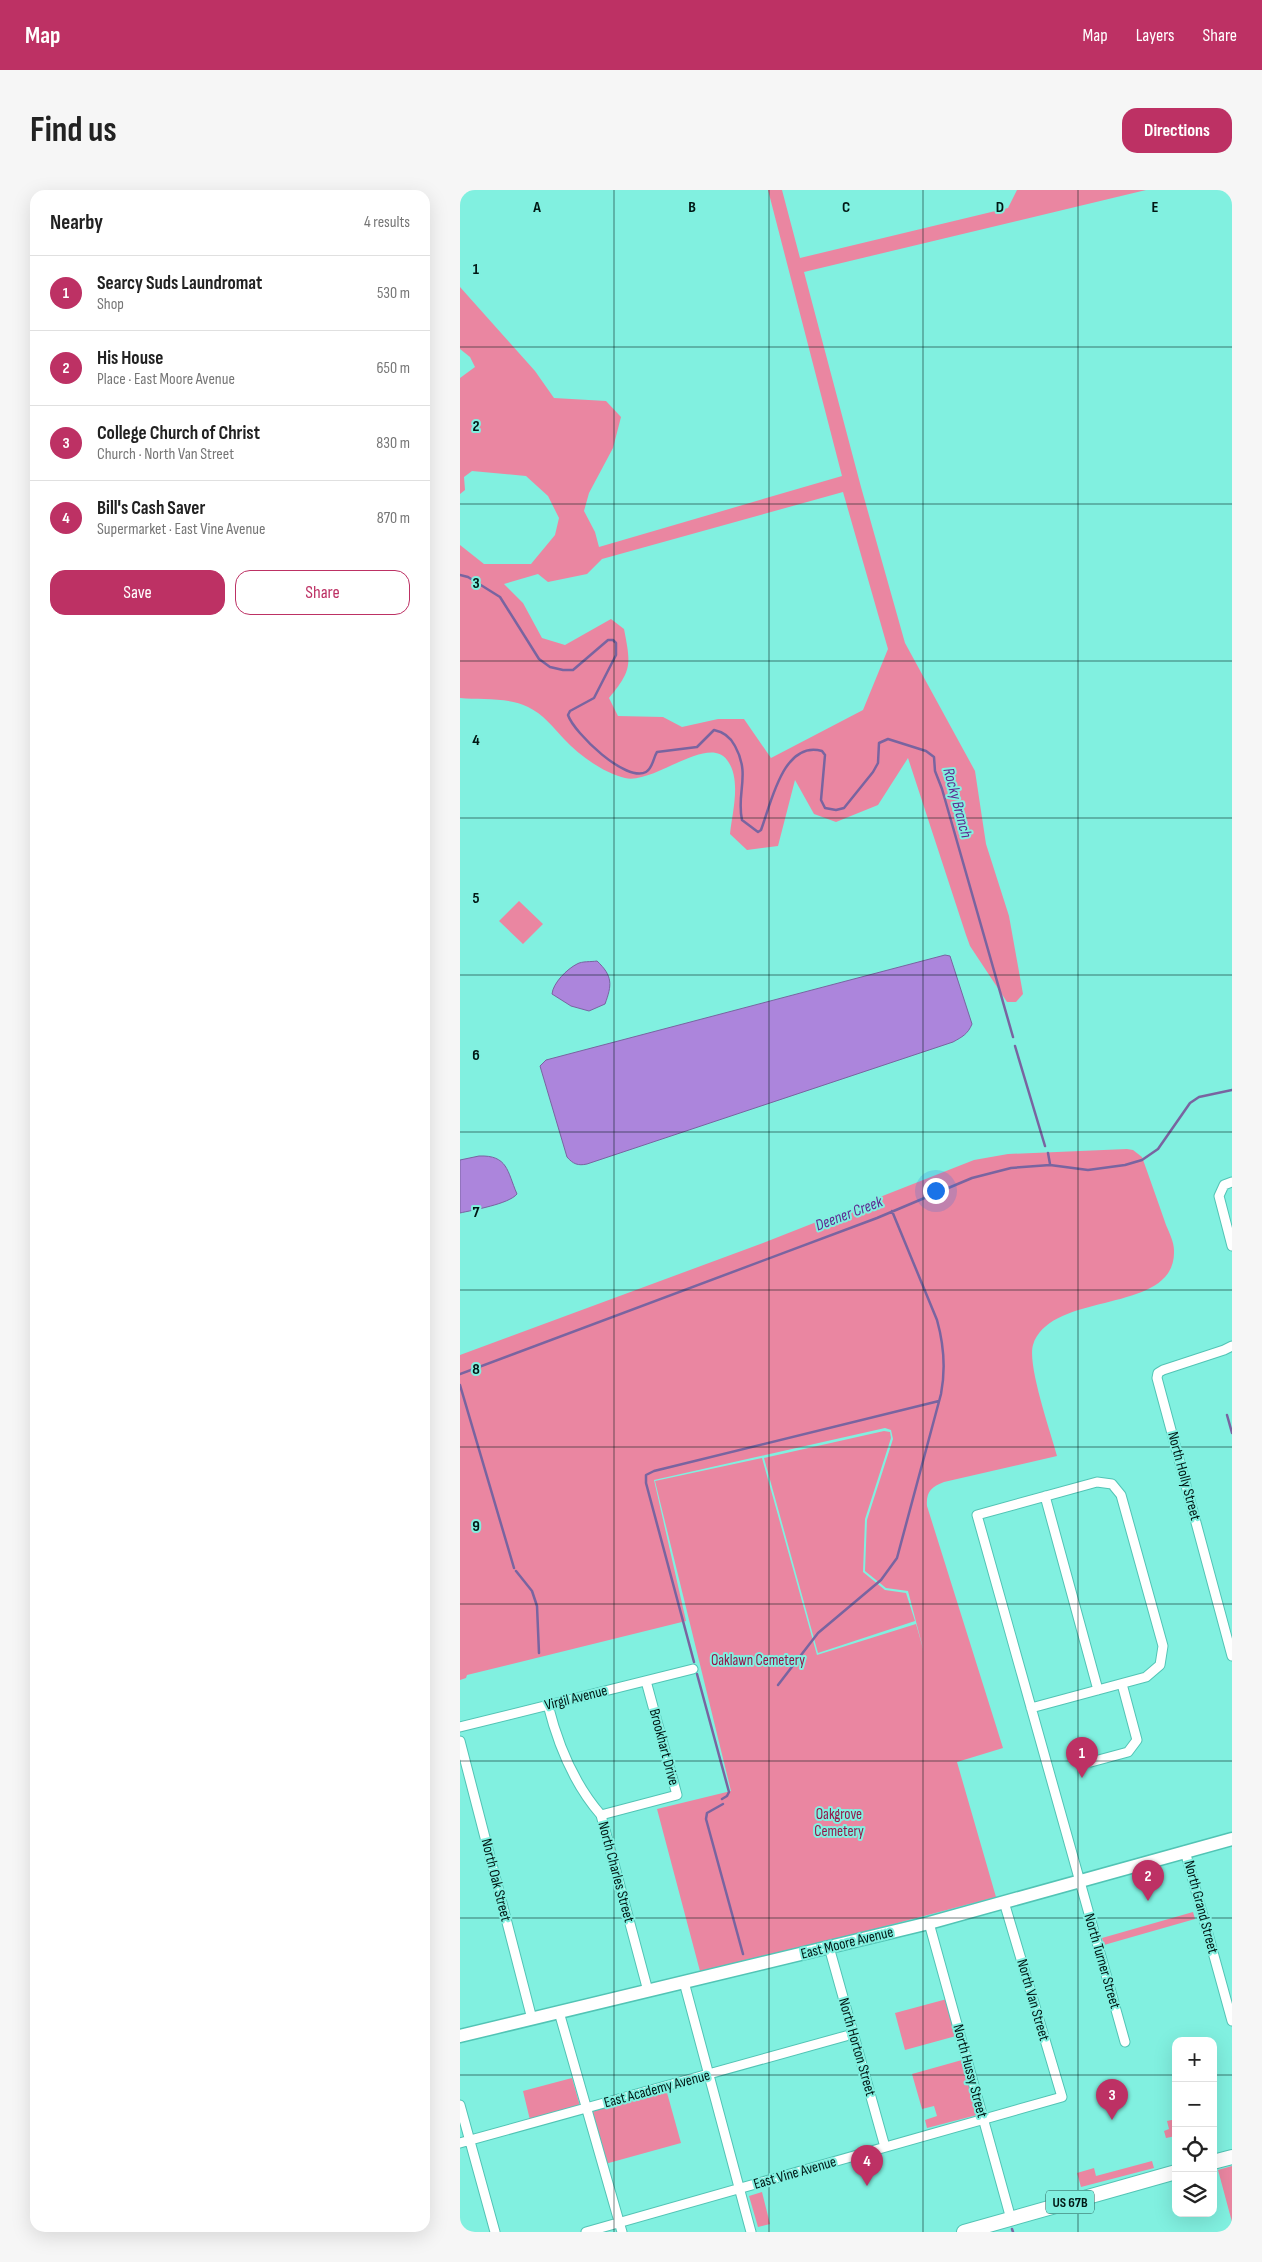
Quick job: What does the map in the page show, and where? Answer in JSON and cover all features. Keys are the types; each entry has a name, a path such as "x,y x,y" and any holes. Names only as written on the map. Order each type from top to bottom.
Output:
{"main road":[{"path":"1217,2161 1232,2157"},
{"name":"US 67B","path":"964,2232 1172,2173"}],"street":[{"path":"1232,1182 1220,1190 1219,1196 1232,1246"},
{"name":"North Holly Street","path":"1232,1346 1163,1370 1158,1373 1157,1378 1232,1656"},
{"path":"1032,1708 1146,1677 1160,1665 1163,1646 1121,1495 1112,1484 1097,1482 1046,1496 1098,1690"},
{"name":"North Turner Street","path":"1046,1496 977,1515 1125,2042"},
{"name":"Virgil Avenue","path":"460,1727 693,1669"},
{"name":"Brookhart Drive","path":"601,1815 677,1795 646,1681"},
{"path":"1092,1762 1128,1752 1136,1740 1122,1684"},
{"name":"North Charles Street","path":"548,1705 558,1740 571,1770 591,1804 601,1815 648,1991"},
{"name":"North Oak Street","path":"460,1741 532,2019"},
{"name":"East Moore Avenue","path":"460,2036 929,1923 1232,1839"},
{"name":"North Grand Street","path":"1185,1851 1232,2021"},
{"name":"North Van Street","path":"1004,1902 1062,2097"},
{"name":"North Hussy Street","path":"929,1923 1011,2218"},
{"name":"North Horton Street","path":"829,1947 885,2147"},
{"path":"684,1982 751,2232"},
{"path":"559,2012 622,2232"},
{"name":"East Academy Avenue","path":"460,2144 854,2034"},
{"name":"East Vine Avenue","path":"586,2232 1062,2097"},
{"path":"460,2105 495,2232"}],"green space":[{"path":"768,190 782,190 800,258 1008,208 1017,190 1146,190 804,272 905,643 975,771 986,844 1009,916 1023,994 1016,1002 1007,1002 970,946 908,758 878,805 836,822 814,814 795,780 778,846 747,850 730,834 735,796 734,777 732,768 727,760 718,754 707,753 694,756 650,774 637,778 625,778 600,768 584,757 552,725 528,707 504,700 460,698 460,545 484,564 531,564 555,535 559,518 548,496 526,476 472,471 464,477 465,490 460,494 460,378 475,367 470,357 460,349 460,287 535,371 554,398 606,401 621,417 613,448 589,493 584,511 595,532 599,547 842,476","holes":["843,492 888,649 863,710 771,758 744,719 718,719 682,727 663,717 618,716 609,698 622,680 628,666 628,651 624,629 611,619 565,645 542,638 523,603 504,584 538,574 548,582 587,574 602,559"]},
{"path":"519,901 543,924 523,944 499,921"},
{"path":"1133,1150 1142,1157 1171,1237 1174,1250 1170,1271 1156,1285 1135,1294 1063,1316 1044,1328 1033,1345 1033,1368 1036,1383 1057,1456 944,1482 933,1488 927,1497 927,1506 1003,1748 957,1762 996,1897 701,1975 657,1809 731,1791 655,1481 762,1458 817,1655 916,1624 924,1652 908,1591 886,1588 865,1571 867,1520 893,1439 891,1430 885,1428 654,1480 686,1621 467,1675 466,1678 460,1680 460,1355 763,1243 974,1160 1008,1154"},
{"path":"884,1431 890,1432 891,1438 865,1519 863,1572 885,1590 906,1593 915,1621 818,1653 764,1458"},
{"path":"1193,1912 1195,1919 1104,1945 1102,1938"},
{"path":"947,1999 956,2036 905,2050 895,2013"},
{"path":"962,2060 977,2115 927,2128 925,2120 937,2116 934,2106 922,2109 912,2074"},
{"path":"572,2078 580,2106 530,2120 523,2091"},
{"path":"666,2089 681,2143 605,2164 590,2110"},
{"path":"1172,2120 1172,2137 1166,2138 1164,2131 1169,2129 1167,2121"},
{"path":"1152,2161 1154,2168 1081,2187 1077,2173 1094,2168 1096,2176"},
{"path":"1232,2166 1232,2222 1218,2170"},
{"path":"762,2192 770,2224 758,2227 749,2196"}],"shaded area":[{"path":"945,955 950,956 972,1024 967,1033 953,1042 587,1164 576,1164 567,1157 540,1066 546,1060"},
{"path":"597,961 606,971 610,981 605,1004 589,1011 571,1006 552,994 561,977 573,966 579,963"},
{"path":"479,1156 496,1158 505,1166 517,1194 513,1198 499,1204 460,1213 460,1160"}],"waterway":[{"name":"Rocky Branch","path":"460,575 468,577 500,597 539,659 550,667 573,670 608,640 613,640 616,643 616,655 594,698 570,711 568,715 572,723 590,744 614,764 637,773 646,772 650,768 657,752 697,747 714,730 727,736 735,746 742,766 742,820 758,832 761,830 774,791 781,777 788,764 797,755 809,750 822,751 825,755 821,800 825,808 836,810 844,808 873,772 878,763 879,743 888,739 926,751 934,757 935,771 942,789 1013,1037"},
{"name":"Rocky Branch","path":"1015,1046 1045,1146"},
{"name":"Deener Creek","path":"460,1374 877,1218 972,1178 1011,1168 1050,1165 1088,1170 1125,1165 1142,1160 1158,1149 1190,1103 1199,1097 1232,1090"},
{"name":"Rocky Branch","path":"1048,1153 1050,1164"},
{"path":"778,1685 818,1633 881,1580 897,1558 941,1394 944,1357 937,1320 892,1211"},
{"path":"460,1385 514,1568"},
{"path":"694,1662 646,1483 646,1475 654,1471 939,1401"},
{"path":"1227,1415 1232,1433"},
{"path":"516,1571 532,1591 537,1606 539,1653"},
{"path":"697,1674 729,1792 722,1799"},
{"path":"723,1804 707,1813 706,1819 743,1954"}],"place":[{"name":"Searcy Suds Laundromat","path":"1082,1778"},
{"name":"His House","path":"1148,1901"},
{"name":"College Church of Christ","path":"1112,2120"},
{"name":"Bill's Cash Saver","path":"867,2186"}],"park label":[{"name":"Oaklawn Cemetery","path":"758,1660"},
{"name":"Oakgrove Cemetery","path":"839,1822"}]}
